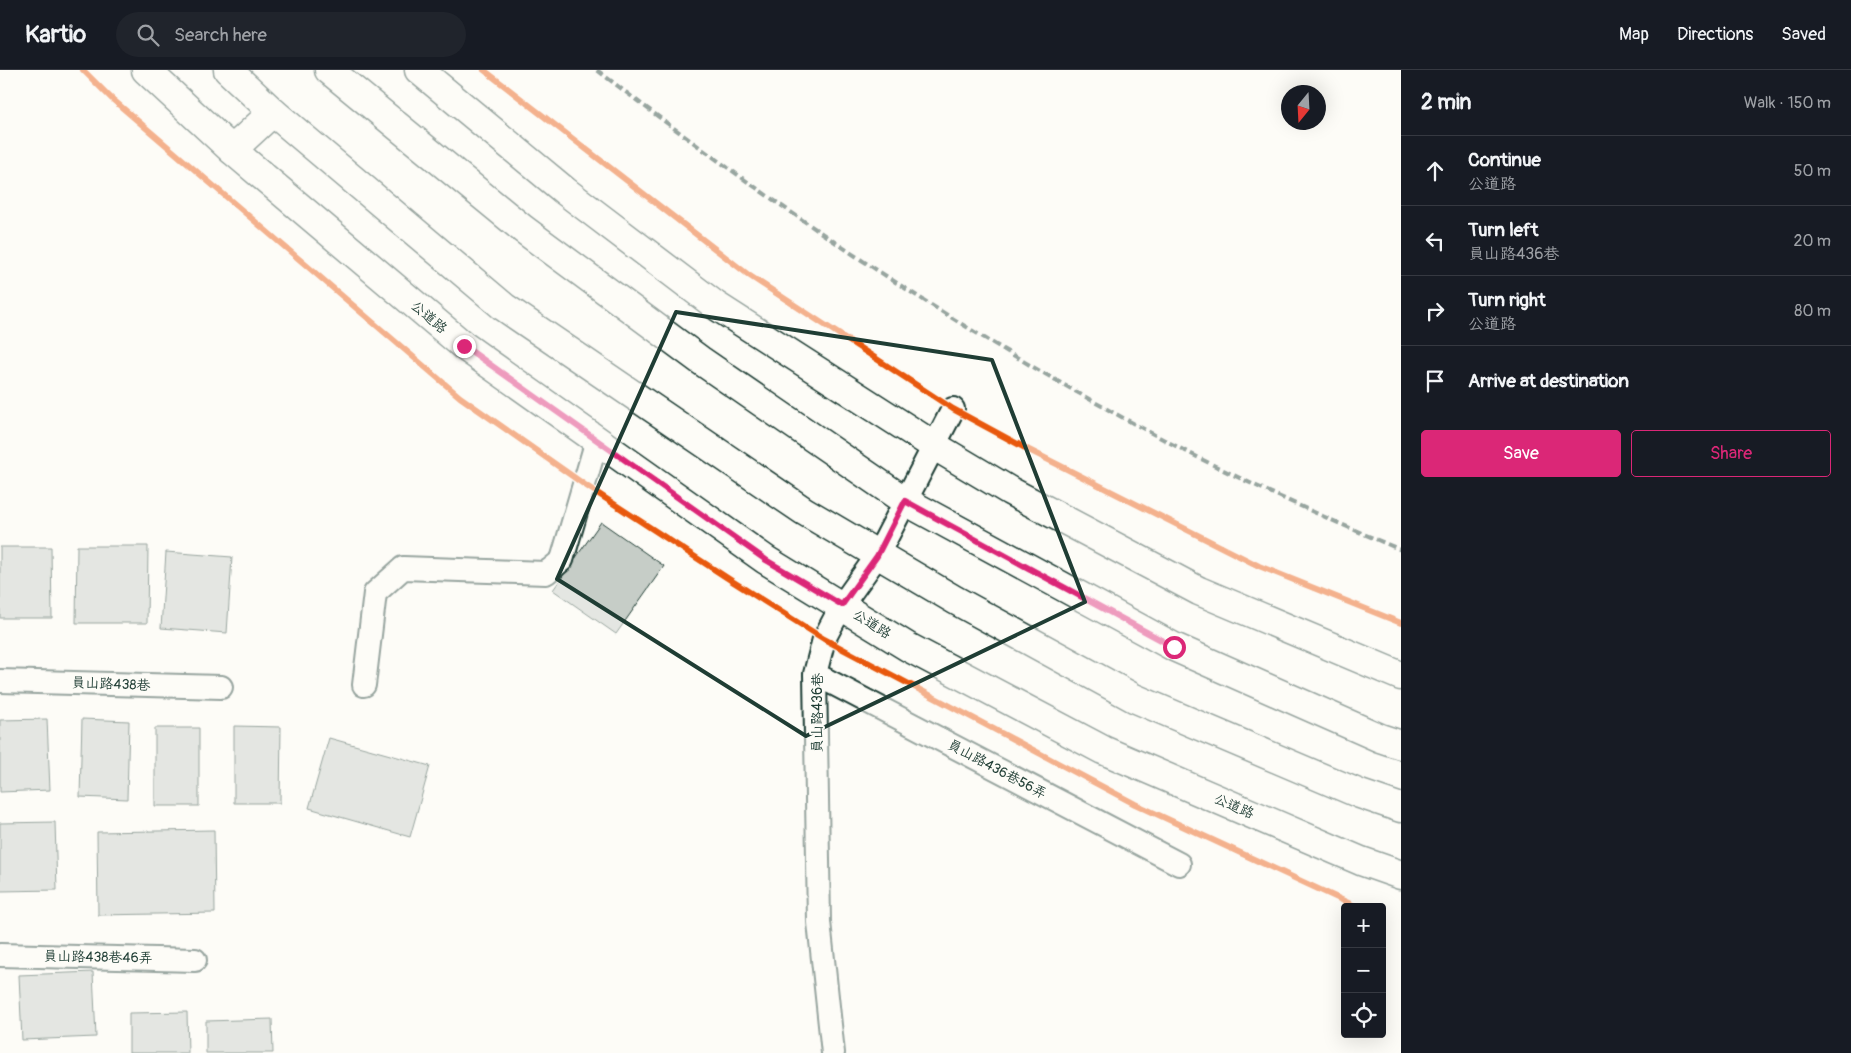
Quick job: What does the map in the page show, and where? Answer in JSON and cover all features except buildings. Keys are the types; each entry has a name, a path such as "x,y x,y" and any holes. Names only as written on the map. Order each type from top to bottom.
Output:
{"street":[{"name":"公道路","path":"146,70 232,150 464,346 766,560 908,647 1103,750 1361,861 1401,875"},
{"path":"228,70 273,112 504,307 804,512 877,556 1134,698 1360,794 1401,808"},
{"path":"329,70 523,230 700,360 905,501 1174,647 1380,738 1401,745"},
{"path":"420,70 565,191 715,305 933,445 1010,491 1199,591 1401,676"},
{"path":"232,150 273,112"}],"lane":[{"name":"員山路436巷","path":"833,1053 819,922 815,674 824,639 842,605 877,556 953,408"},
{"path":"364,685 375,593 403,568 546,573 562,560 597,440"},
{"name":"員山路436巷56弄","path":"815,674 1179,864"},
{"name":"員山路438巷","path":"0,681 221,687"},
{"name":"員山路438巷46弄","path":"0,955 195,960"}],"highlighted area":[{"path":"676,312 992,360 1085,602 806,736 557,579"}],"railway":[{"path":"597,70 735,173 877,270 950,317 1098,404 1174,445 1286,500 1401,550"}],"cycle path":[{"path":"83,70 111,98 460,397 585,485 824,639 1135,804 1348,903"},
{"path":"484,70 750,276 953,409 1029,450 1259,566 1401,623"}],"route":[{"path":"464,346 766,560 842,605 877,556 905,501 1174,647"}]}
